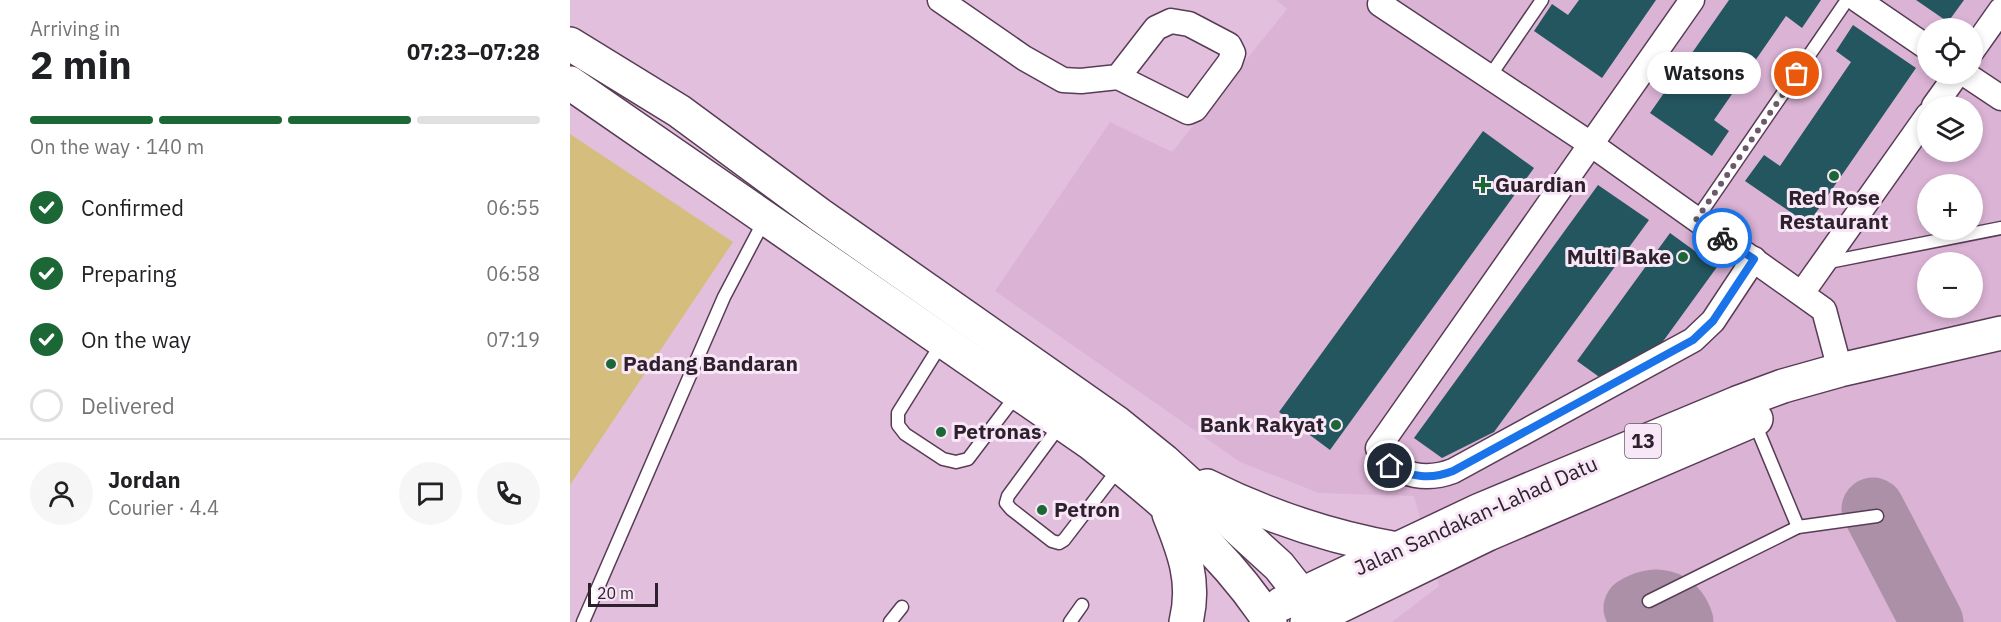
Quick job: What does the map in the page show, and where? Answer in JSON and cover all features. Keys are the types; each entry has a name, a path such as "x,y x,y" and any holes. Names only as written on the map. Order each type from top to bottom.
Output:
{"highway":[{"path":"570,44 679,111 886,262 1068,386 1164,462 1272,559 1307,612"},
{"path":"570,83 944,340 1120,467 1166,505 1213,550 1267,617"},
{"name":"Jalan Sandakan-Lahad Datu","path":"1307,612 1397,549 1665,431 1783,386 1840,370 2001,333"},
{"name":"Jalan Sandakan-Lahad Datu","path":"1267,617 1307,612 1754,420 1845,388 2001,353"},
{"path":"1164,462 1248,507 1290,524 1324,534 1397,549"},
{"path":"1166,505 1186,558 1190,577 1191,601 1186,622"}],"street":[{"path":"940,0 1024,58 1064,80 1081,81 1118,77 1188,112 1195,109 1230,62 1233,53 1229,45 1189,24 1171,21 1156,28 1118,77"},
{"path":"1383,0 1380,4 1592,145 1824,310 1840,370"},
{"path":"1692,0 1378,448 1381,458 1404,472 1421,477 1439,476 1453,471 1693,340 1713,321 1754,259"},
{"path":"1858,0 1917,40"},
{"path":"1983,35 2001,10"},
{"path":"1980,84 2001,98"},
{"path":"1802,293 1917,131"}],"lane":[{"path":"1490,76 1542,0"},
{"path":"1696,220 1847,0"},
{"path":"583,622 724,297 765,218"},
{"path":"1823,264 2001,228"},
{"path":"944,340 898,413 898,425 905,434 943,459 956,462 968,459 1018,393"},
{"path":"1754,420 1798,527"},
{"path":"1062,423 1008,496 1006,502 1011,509 1052,541 1059,543 1064,540 1120,467"},
{"path":"1650,601 1798,527 1877,516"},
{"path":"1070,622 1082,605"},
{"path":"890,622 902,607"}],"shaded area":[{"path":"1276,0 2001,0 2001,622 1392,622 1439,586 1414,496 1319,493 1240,462 995,291 1110,122 1172,152 1287,9"},
{"name":"Padang Bandaran","path":"570,134 733,242 570,485"}],"building":[{"path":"1579,0 1656,0 1602,78 1534,31 1552,4 1568,15"},
{"path":"1729,0 1821,0 1802,28 1786,16 1714,120 1729,131 1712,156 1650,113"},
{"path":"1916,0 1964,0 1951,18 1942,18"},
{"path":"1853,25 1916,68 1808,224 1745,181 1764,155 1780,166 1851,62 1836,51"},
{"path":"1483,131 1534,168 1330,450 1279,412"},
{"path":"1598,185 1649,220 1494,432 1442,458 1414,438"},
{"path":"1670,233 1717,267 1656,351 1602,379 1577,361"}],"taxiway":[{"path":"1873,509 1932,622"},
{"path":"1635,608 1649,602 1663,602 1674,608 1682,622"}],"way so far":[{"path":"1722,238 1696,220 1797,74"}],"place":[{"name":"Watsons","path":"1797,74"},
{"name":"Red Rose Restaurant","path":"1834,176"},
{"name":"Guardian","path":"1483,185"},
{"name":"Multi Bake","path":"1683,257"},
{"name":"Padang Bandaran","path":"611,364"},
{"name":"Bank Rakyat","path":"1336,425"},
{"name":"Petronas","path":"941,432"},
{"name":"Petron","path":"1042,510"}],"route":[{"path":"1390,466 1421,477 1439,476 1453,471 1693,340 1713,321 1754,259 1722,238"}]}
